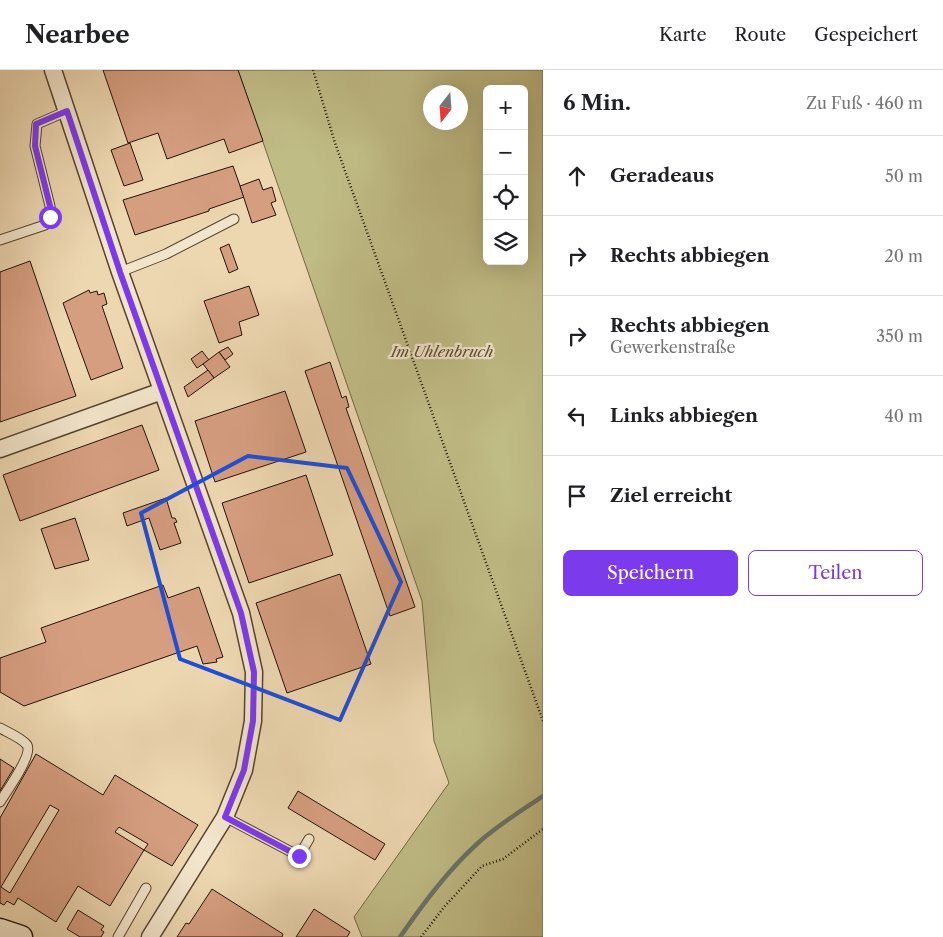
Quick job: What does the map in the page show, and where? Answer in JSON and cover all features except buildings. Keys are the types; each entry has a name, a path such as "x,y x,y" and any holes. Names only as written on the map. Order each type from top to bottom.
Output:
{"main road":[{"path":"0,930 20,937"}],"street":[{"path":"53,70 120,272 241,613 254,672 253,721 244,770 225,817 150,937"},
{"path":"0,449 162,391"}],"lane":[{"path":"0,240 45,225 50,217 50,206 35,146 36,124 67,111"},
{"path":"120,272 166,254 234,219"},
{"path":"0,728 26,744 28,750 26,758 0,802"},
{"path":"225,817 299,856 309,839"},
{"path":"118,937 146,888"}],"path":[{"path":"313,70 335,143 543,721"},
{"path":"422,937 445,906 482,866 503,860 543,829"}],"highlighted area":[{"path":"248,456 347,468 401,582 340,720 180,659 141,513"}],"green space":[{"name":"Im Uhlenbruch","path":"238,70 543,70 543,937 362,937 354,917 449,783 434,741 422,601"}],"waterway":[{"path":"400,937 436,888 467,853 494,830 543,796"}],"route":[{"path":"50,217 50,206 35,146 36,124 67,111 120,272 241,613 254,672 253,721 244,770 225,817 299,856"}]}
